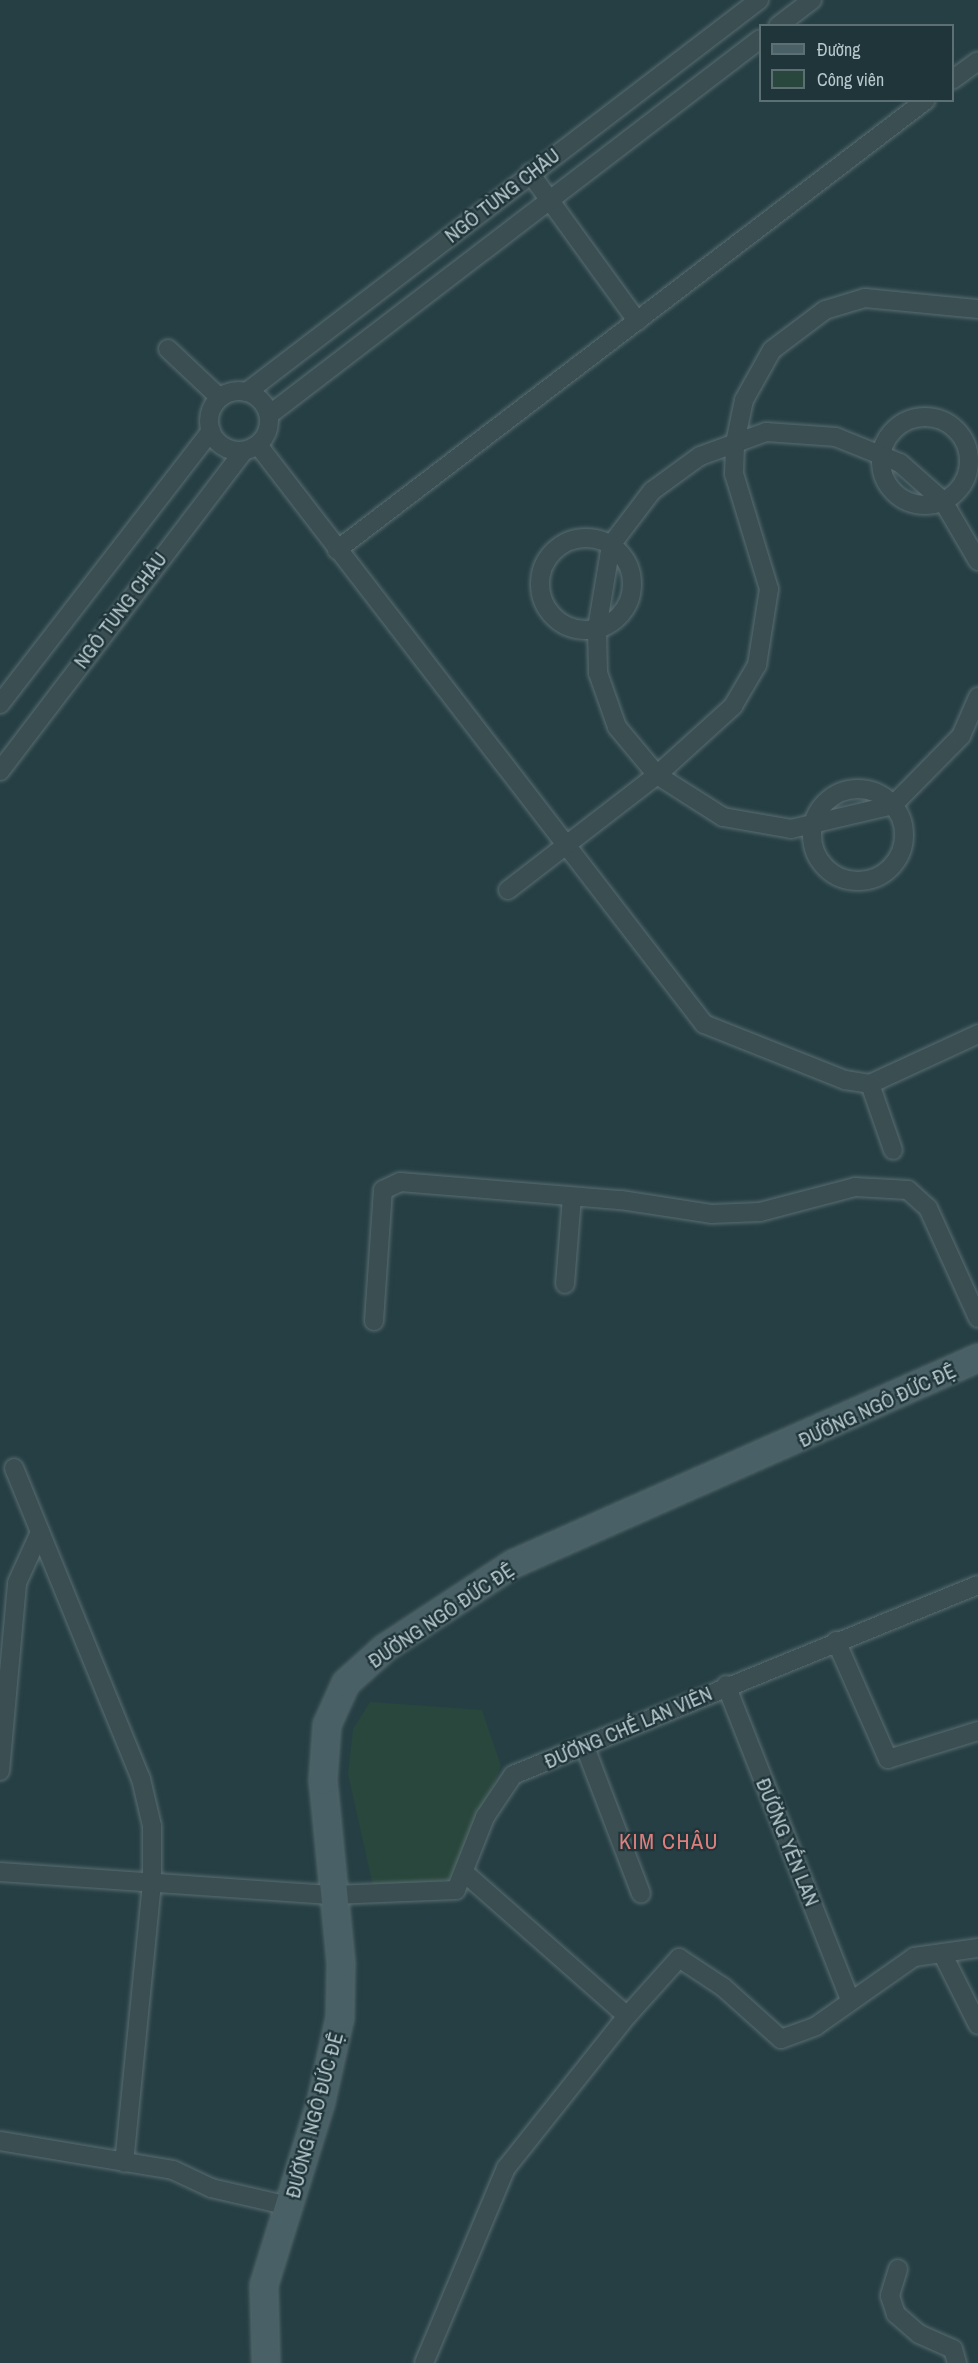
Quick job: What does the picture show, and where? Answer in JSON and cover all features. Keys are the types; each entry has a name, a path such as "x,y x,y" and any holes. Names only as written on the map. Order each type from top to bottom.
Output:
{"main road":[{"name":"ĐƯỜNG NGÔ ĐỨC ĐỆ","path":"266,2363 264,2285 289,2206 340,2018 341,1963 322,1781 327,1725 346,1683 385,1648 513,1564 978,1358"}],"street":[{"name":"NGÔ TÙNG CHÂU","path":"247,392 530,173 759,0"},
{"path":"781,24 812,0"},
{"name":"NGÔ TÙNG CHÂU","path":"269,415 759,40"},
{"path":"954,79 978,61"},
{"path":"337,550 923,102"},
{"path":"530,173 638,321"},
{"path":"508,890 657,775 733,706 758,665 769,589 734,474 735,443 744,400 772,350 825,310 865,298 978,309"},
{"path":"168,349 220,398"},
{"path":"247,392 259,398 269,415 267,435 250,448 223,447 211,431 211,411 220,398 247,392"},
{"path":"914,417 934,417 954,426 963,437 969,465 960,486 943,501 914,504 899,498 882,473 881,452 890,433 914,417"},
{"name":"NGÔ TÙNG CHÂU","path":"0,704 211,431"},
{"path":"978,561 943,501 881,452 836,437 766,432 700,456 652,491 611,545 597,629 598,673 617,727 657,775 723,817 812,827 893,805 961,736 978,697"},
{"name":"NGÔ TÙNG CHÂU","path":"0,771 250,448"},
{"path":"250,448 337,550 704,1024 845,1080 870,1084 978,1034"},
{"path":"588,537 611,545 626,560 633,588 621,614 597,629 581,630 553,616 544,604 541,572 559,546 573,539 588,537"},
{"path":"843,790 873,790 893,805 903,823 901,854 880,876 866,881 843,879 823,867 815,854 812,827 819,809 843,790"},
{"path":"870,1084 893,1150"},
{"path":"374,1321 386,1185 439,1184 746,1214 837,1190 908,1190 928,1208 978,1318"},
{"path":"565,1284 572,1197"},
{"path":"14,1468 141,1779 152,1826 152,1882 124,2163"},
{"path":"0,1771 17,1583 40,1532"},
{"name":"ĐƯỜNG CHẾ LAN VIÊN","path":"466,1875 485,1817 513,1775 585,1747 726,1685 978,1585"},
{"path":"836,1641 888,1758 978,1731"},
{"name":"ĐƯỜNG YẾN LAN","path":"726,1685 850,2000"},
{"path":"585,1747 641,1894"},
{"path":"0,1872 333,1895 456,1890 466,1875 627,2016"},
{"path":"424,2363 506,2168 627,2016 679,1958 781,2039 816,2026 914,1957 943,1955 978,1948"},
{"path":"943,1955 978,2025"},
{"path":"0,2141 173,2170 211,2188 289,2206"},
{"path":"898,2269 890,2296 896,2314 919,2334 953,2349 957,2363"}],"green space":[{"path":"370,1702 482,1710 501,1766 462,1861 448,1880 373,1886 348,1774 353,1729"}],"district":[{"name":"KIM CHÂU","path":"669,1842"}]}
